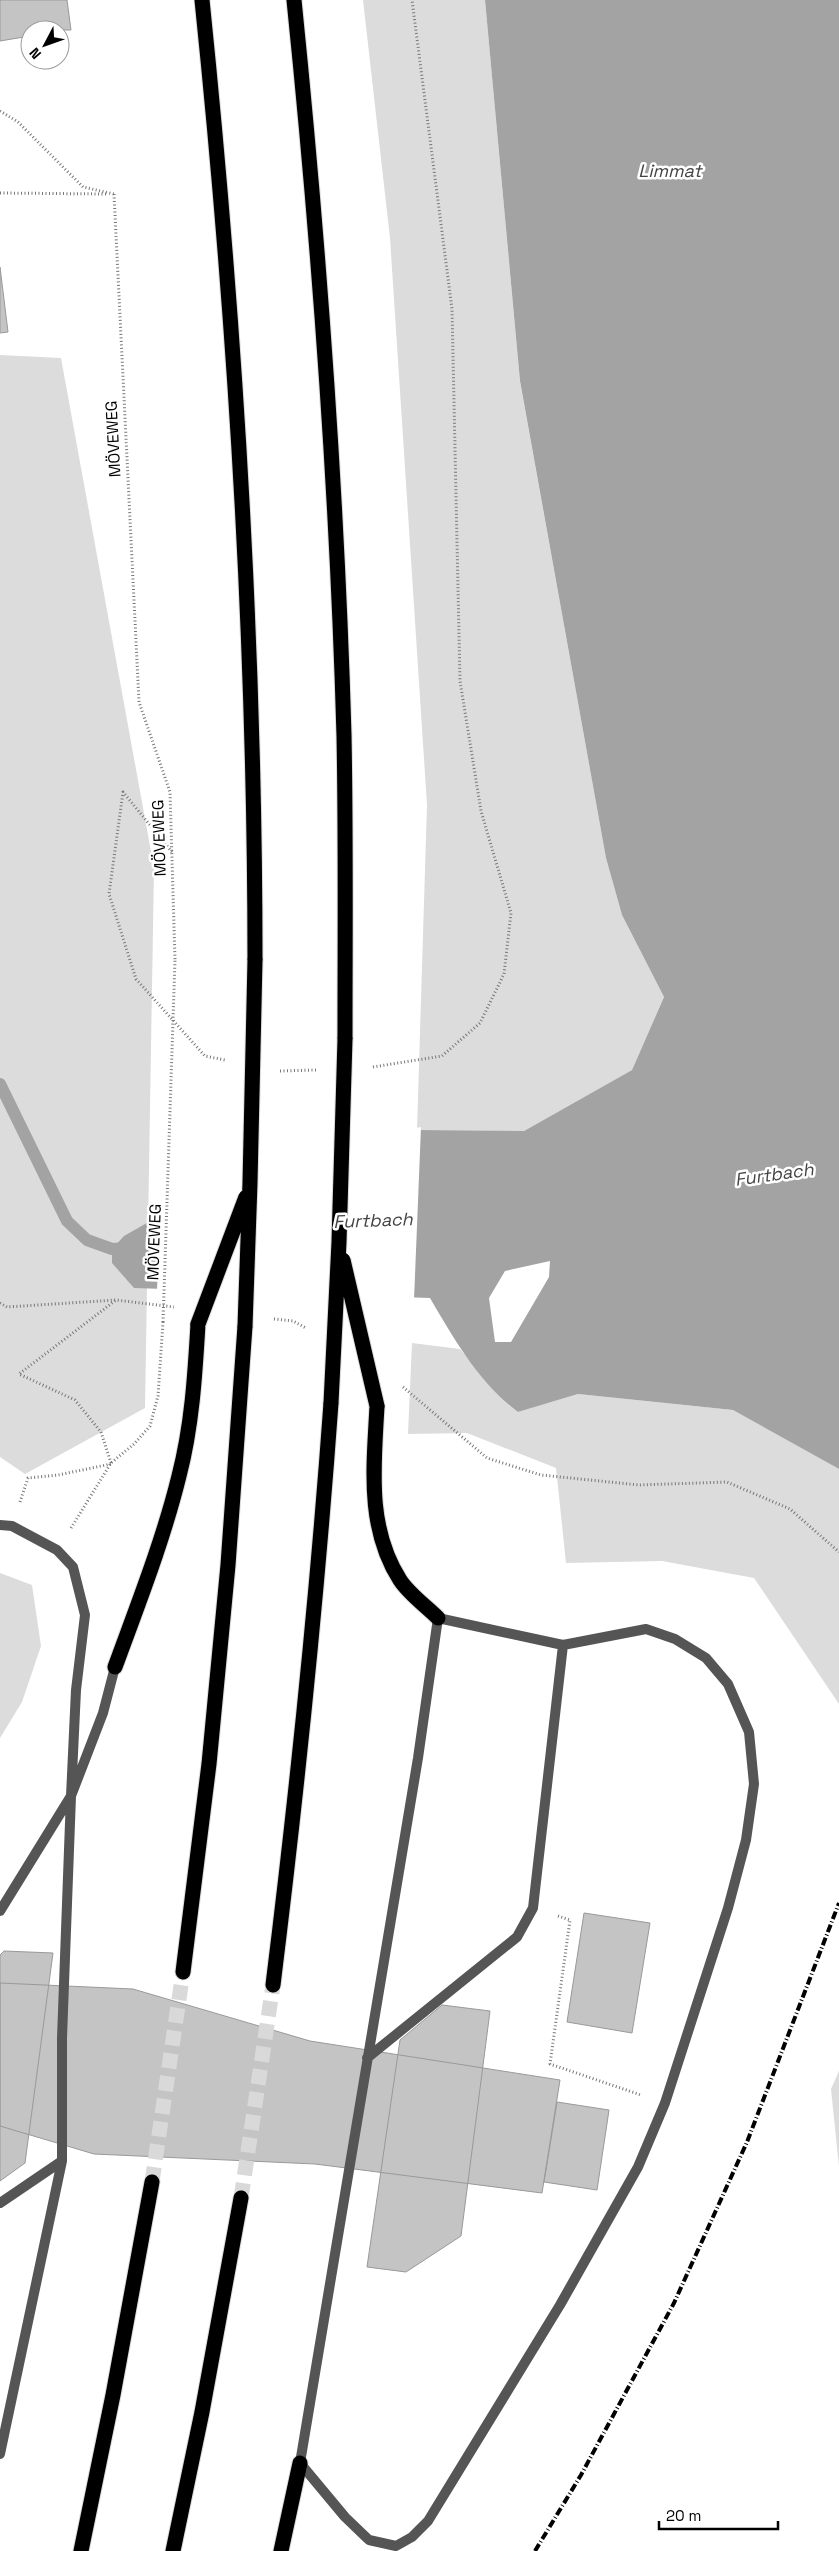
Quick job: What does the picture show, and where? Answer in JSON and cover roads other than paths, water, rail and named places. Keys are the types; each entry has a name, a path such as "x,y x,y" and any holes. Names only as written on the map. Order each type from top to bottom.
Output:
{"highway":[{"path":"183,1972 209,1764 227,1575 244,1326 250,1183 255,960 253,738 244,524 231,303 202,0"},
{"path":"273,1985 300,1765 318,1574 331,1403 339,1242 345,1039 344,746 336,532 322,306 294,0"},
{"path":"115,1667 161,1542 180,1474 192,1400 198,1324 250,1183"},
{"path":"339,1242 377,1406 373,1481 379,1534 401,1580 438,1618"},
{"path":"81,2551 113,2394 152,2182"},
{"path":"173,2551 204,2402 241,2198"},
{"path":"281,2551 300,2463"}],"lane":[{"path":"0,1525 12,1526 58,1550 73,1567 85,1615 76,1690 71,1796 62,2038 62,2161 0,2454"},
{"path":"438,1618 563,1645 646,1629 675,1639 706,1658 728,1684 749,1732 754,1784 746,1840 728,1908 665,2103 638,2167 560,2305 428,2521 412,2537 395,2548 369,2540 346,2517 300,2463 418,1758 438,1618"},
{"path":"367,2058 517,1937 533,1908 563,1645"},
{"path":"0,1911 71,1796 103,1713 115,1667"},
{"path":"0,2203 62,2161"}],"water":[{"name":"Limmat","path":"485,0 839,0 839,1469 733,1410 578,1394 518,1412 491,1388 468,1360 430,1298 134,1288 112,1263 112,1249 124,1236 259,1159 417,1130 524,1131 632,1070 664,997 622,915 606,858 520,381","holes":["550,1261 549,1277 511,1342 495,1342 489,1298 505,1271"]}],"waterway":[{"name":"Furtbach","path":"0,1084 67,1221 87,1240 112,1249 128,1248"}],"tunnel":[{"path":"152,2182 183,1972"},
{"path":"241,2198 273,1985"}],"railway":[{"path":"535,2551 581,2475 674,2303 747,2142 839,1903"}]}
